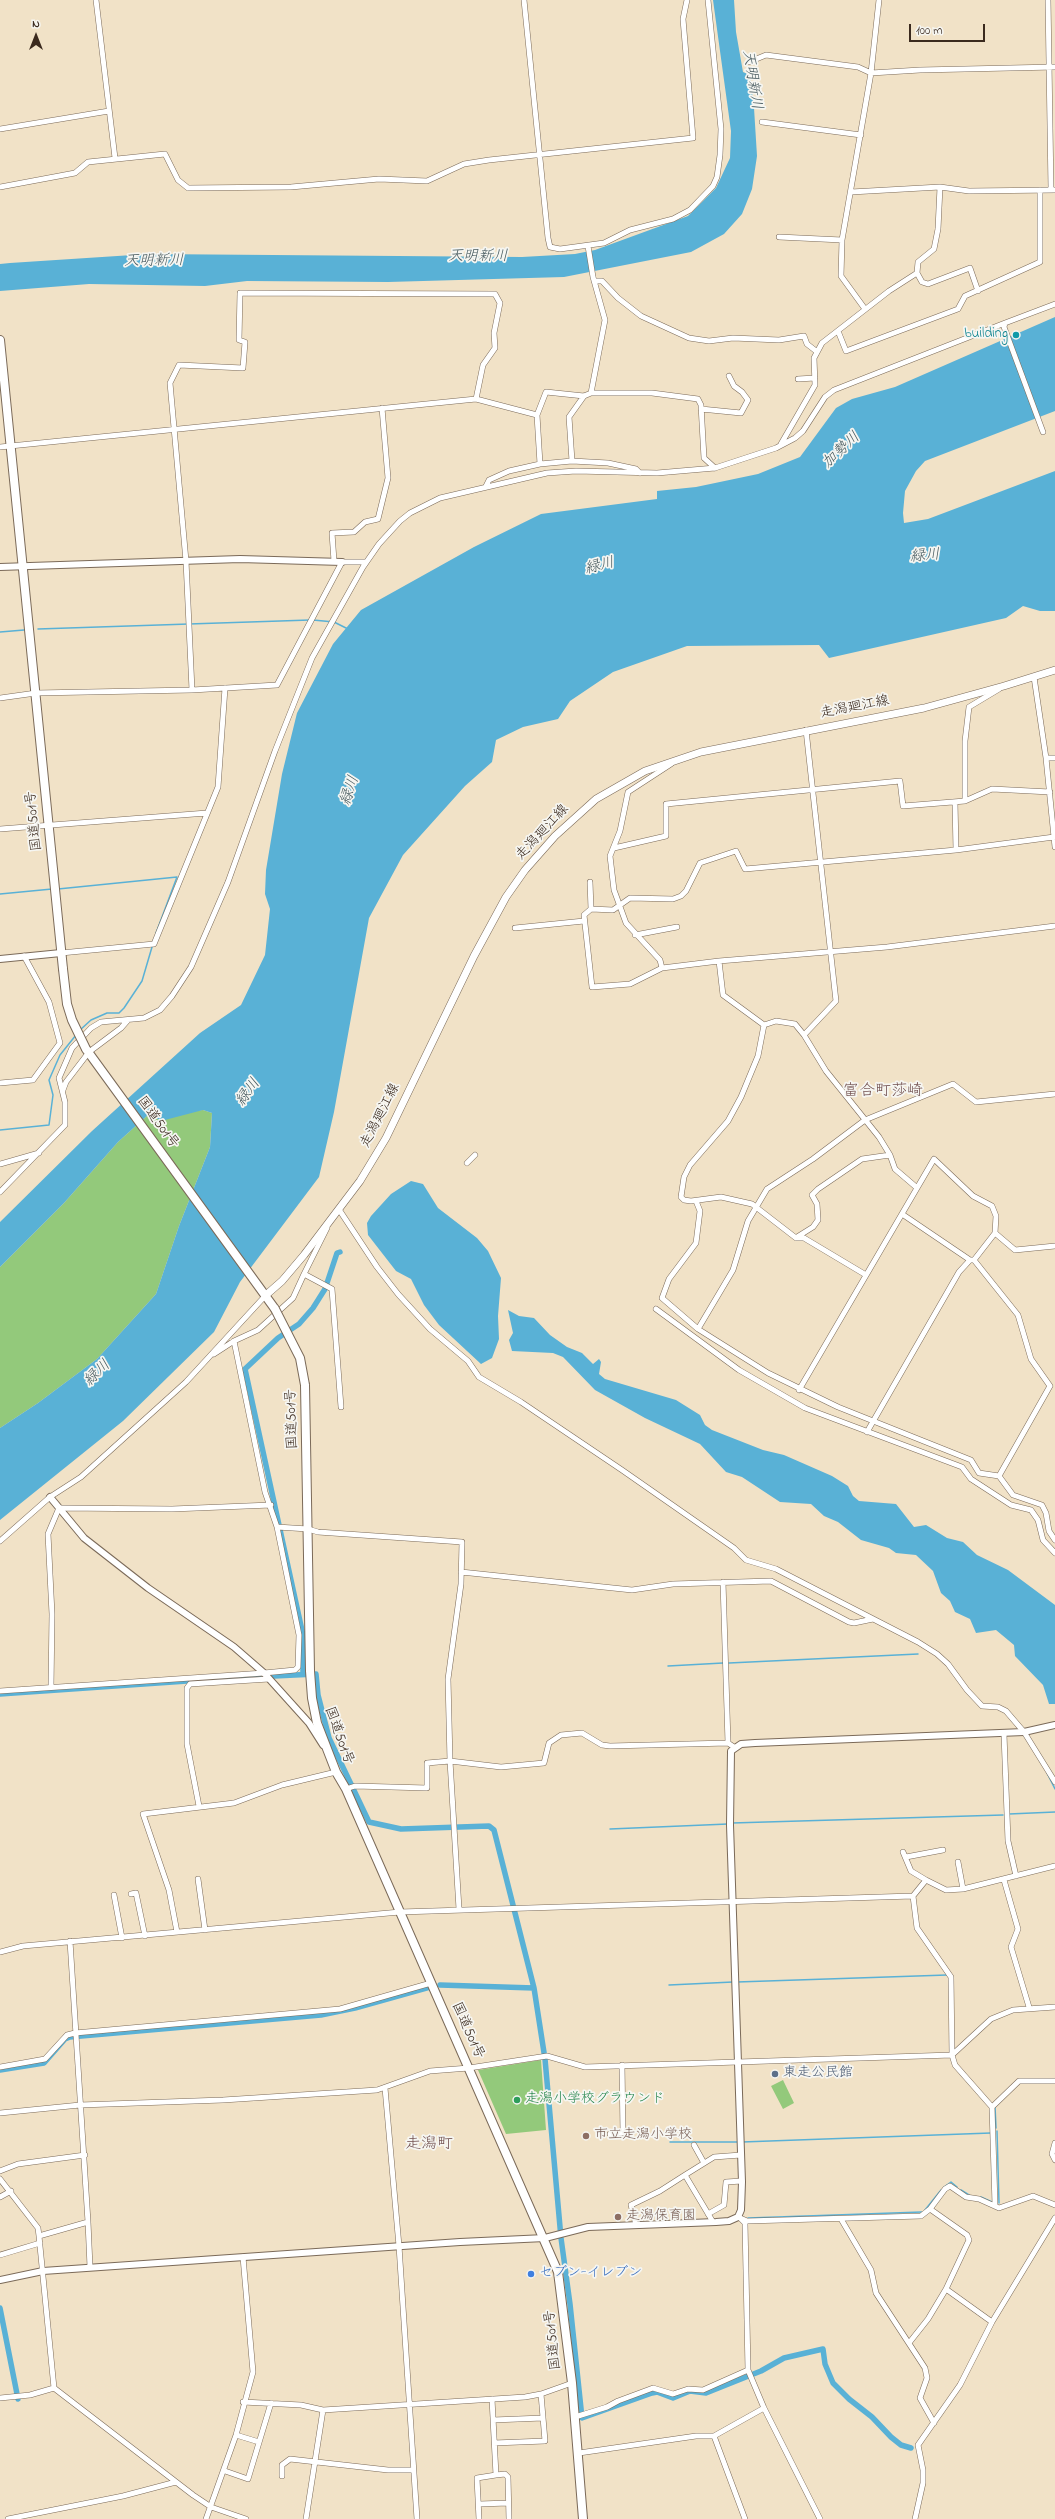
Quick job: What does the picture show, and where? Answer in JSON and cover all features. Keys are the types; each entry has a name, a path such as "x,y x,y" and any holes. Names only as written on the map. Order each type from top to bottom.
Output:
{"highway":[{"name":"国道501号","path":"0,340 67,1004 72,1020 90,1053 265,1294 275,1309 300,1358 305,1385 310,1674 317,1723 336,1772 350,1787 400,1912 545,2238 558,2272 572,2384 579,2415 579,2454 584,2519"}],"main road":[{"name":"走潟廻江線","path":"265,1294 282,1281 340,1211 386,1138 487,931 525,870 555,836 596,799 645,772 680,758 727,745 924,708 1055,670"}],"street":[{"path":"96,0 115,158"},
{"path":"524,0 550,247 560,249 604,243 630,230 673,219 690,210 713,186 717,177 721,129 708,0"},
{"path":"0,187 75,173 88,162 165,154 178,180 188,188 291,187 379,179 427,182 464,164 540,154 693,138 683,19 687,0"},
{"path":"865,309 841,276 842,240 871,73 879,0"},
{"path":"851,192 940,187 969,191 1053,190 1052,67 1048,0"},
{"path":"749,62 766,55 858,67 871,73 920,70 1052,67"},
{"path":"0,129 109,111"},
{"path":"762,122 861,135"},
{"path":"940,187 938,229 934,249 918,262 917,273 922,282 928,284 970,268 978,291"},
{"path":"838,331 846,351 958,309 965,296 1040,262 1040,190"},
{"path":"779,237 842,240"},
{"path":"588,246 591,253 594,279 605,320 591,393"},
{"path":"781,444 815,385 813,378 816,351 822,343 865,309 917,273"},
{"path":"594,279 602,281 618,298 641,316 689,338 709,341 733,338 779,340 804,336 807,344 816,351"},
{"path":"192,690 186,561 170,383 179,365 242,368 245,342 239,340 240,293 495,294 500,303 494,333 495,348 483,365 476,399"},
{"path":"0,1192 65,1125 63,1090 59,1081 60,1071 72,1048 91,1028 101,1022 144,1018 160,1010 172,996 190,967 228,882 299,688 328,626 366,562 391,529 410,513 440,498 547,472 576,471 640,473 715,468 776,448 781,444 795,438 803,431 816,407 834,390 1055,304"},
{"path":"1004,325 1043,432"},
{"path":"701,409 741,413 748,400 742,392 734,386 729,376"},
{"path":"798,379 813,378"},
{"path":"540,464 537,415 546,392 584,396 591,393 652,393 698,399 701,409 704,458 715,468"},
{"path":"572,462 570,417 584,396"},
{"path":"0,447 476,399 537,415"},
{"path":"334,561 332,533 354,532 365,522 378,519 388,478 382,408"},
{"path":"486,486 489,480 509,471 540,464 608,462 636,469 640,473"},
{"path":"0,567 22,565 240,559 366,562"},
{"path":"0,698 36,693 192,690 277,685 342,562"},
{"path":"1034,677 1046,758 1055,848"},
{"path":"965,801 965,741 969,707 1004,686"},
{"path":"0,959 154,944 218,787 225,688"},
{"path":"804,1035 836,1001 806,730"},
{"path":"662,968 660,960 635,935 626,923 620,907 610,868 610,856 620,831 628,792 680,758"},
{"path":"1046,758 1055,758"},
{"path":"614,848 666,836 666,804 900,781 903,806 965,801 992,789 1050,792"},
{"path":"955,802 956,850"},
{"path":"0,829 49,824 207,813"},
{"path":"1054,837 956,850 820,861 745,869 736,851 700,863 686,891 681,896 673,899 630,898 620,907 613,910 591,909 586,911 584,920 592,988 630,984 662,968 1055,926"},
{"path":"590,882 591,909"},
{"path":"515,928 584,920"},
{"path":"635,935 677,927"},
{"path":"0,1084 33,1080 60,1043 49,1002 24,956"},
{"path":"719,961 723,995 764,1025"},
{"path":"63,1090 66,1082 90,1053 121,1028 128,1020"},
{"path":"764,1025 776,1021 795,1024 804,1035 826,1071 865,1120 890,1155 894,1169 916,1187"},
{"path":"764,1025 758,1056 741,1097 728,1121 690,1165 684,1177 681,1196 684,1200 696,1201 721,1197 737,1200 758,1207 796,1238 804,1238 866,1275"},
{"path":"698,1329 733,1270 748,1221 758,1207 767,1189 813,1159 865,1120 953,1084 976,1102 1055,1094"},
{"path":"0,1164 40,1152"},
{"path":"467,1164 475,1155"},
{"path":"796,1238 806,1233 818,1220 817,1204 812,1195 818,1189 862,1159 890,1155"},
{"path":"799,1390 902,1214 916,1187 934,1159 969,1193 992,1206 996,1216 995,1233 972,1260 959,1272 867,1432"},
{"path":"696,1201 700,1211 696,1244 670,1279 662,1298 698,1329 734,1354 799,1390 971,1460 979,1472 999,1476 1013,1495 1033,1500 1042,1505 1046,1512 1049,1531 1055,1540"},
{"path":"340,1211 377,1267 398,1294 430,1329 468,1362 479,1377 521,1402 628,1474 734,1548 746,1560 767,1565 918,1642 937,1654 957,1674 974,1699 982,1706 998,1707 1006,1711 1024,1732 1055,1782"},
{"path":"902,1214 972,1260 1018,1315 1031,1359 1053,1386 999,1476"},
{"path":"0,1541 50,1497 80,1477 107,1454 211,1357 234,1341 258,1330 293,1298 330,1223"},
{"path":"995,1233 1015,1250 1055,1246"},
{"path":"304,1274 332,1289 341,1408"},
{"path":"211,1357 219,1344 265,1294"},
{"path":"656,1309 712,1352 767,1387 805,1408 962,1467 971,1479 1011,1505 1031,1510 1035,1514 1043,1540 1055,1553"},
{"path":"0,1691 264,1673 295,1670 298,1667 300,1640 279,1527 265,1492 234,1341"},
{"path":"50,1497 84,1538 148,1588 234,1647 264,1673 309,1723 328,1753"},
{"path":"59,1508 172,1509 271,1506"},
{"path":"51,1687 52,1614 48,1534 59,1508"},
{"path":"279,1527 308,1529 318,1532 462,1542 461,1572 448,1679 453,1829 459,1909"},
{"path":"461,1572 632,1590 673,1584 771,1580 849,1622 854,1623 873,1620"},
{"path":"723,1582 728,1743"},
{"path":"199,1806 187,1744 187,1688 190,1684 269,1679"},
{"path":"350,1787 427,1788 427,1763 450,1761 501,1767 544,1762 549,1743 554,1738 561,1735 582,1733 602,1744 610,1746 728,1743 734,1747 755,1743 1004,1734 1024,1732 1055,1725"},
{"path":"1004,1734 1008,1841 1016,1876"},
{"path":"0,2280 43,2270 399,2246 545,2238 588,2227 729,2221 738,2217 741,2210 742,2181 730,1822 730,1757 734,1747"},
{"path":"177,1932 169,1890 144,1814 199,1806 216,1807 240,1802 282,1785 336,1772"},
{"path":"906,1857 943,1850"},
{"path":"903,1852 911,1871 946,1890 963,1889 1004,1880 1055,1866"},
{"path":"958,1862 963,1889"},
{"path":"198,1879 205,1930"},
{"path":"926,1880 913,1896 917,1928 951,1978 952,2055 955,2065 992,2107 995,2205"},
{"path":"1004,1880 1018,1929 1011,1947 1029,2007"},
{"path":"131,1894 136,1893 145,1936"},
{"path":"114,1895 122,1938"},
{"path":"0,1952 23,1946 70,1941 145,1936 400,1912 913,1896"},
{"path":"70,1941 75,2035 85,2155 90,2267"},
{"path":"0,2067 45,2060 67,2035 340,2009 431,1983"},
{"path":"0,2113 80,2105 239,2099 385,2088 417,2074 446,2068 469,2068 545,2056 585,2067 952,2055 991,2018 1029,2007 1055,2006"},
{"path":"610,2134 623,2133 622,2065"},
{"path":"992,2107 1019,2081 1055,2081"},
{"path":"385,2088 399,2246 417,2519"},
{"path":"1055,2143 1052,2154 1055,2160"},
{"path":"694,2145 704,2163"},
{"path":"0,2171 18,2164 85,2155"},
{"path":"636,2225 631,2205 660,2192 685,2174 714,2157 741,2155"},
{"path":"685,2174 713,2222"},
{"path":"0,2178 38,2228 54,2388 176,2482 211,2507 246,2519"},
{"path":"708,2214 724,2205 726,2182 742,2181"},
{"path":"738,2217 747,2221 921,2216 930,2209 945,2188 950,2186 966,2197 1004,2208 1033,2196 1055,2206"},
{"path":"0,2197 11,2191"},
{"path":"909,2343 928,2319 946,2289 969,2240 968,2237 930,2209"},
{"path":"738,2217 745,2223 750,2374 764,2408 820,2519"},
{"path":"841,2218 871,2270 876,2293 927,2373 920,2398 934,2423"},
{"path":"915,2519 924,2483 924,2470 918,2445 960,2385 992,2322 1055,2218"},
{"path":"39,2236 88,2222"},
{"path":"0,2255 40,2243"},
{"path":"206,2519 236,2435 243,2402 252,2372 243,2257"},
{"path":"946,2289 992,2322"},
{"path":"579,2415 653,2388 673,2394 688,2389 703,2390 750,2374"},
{"path":"243,2402 301,2404 323,2410 492,2399 541,2394 572,2384"},
{"path":"0,2398 18,2396 54,2388"},
{"path":"494,2443 545,2441 541,2394"},
{"path":"492,2399 496,2475"},
{"path":"224,2471 248,2479 271,2403"},
{"path":"579,2454 696,2436 714,2436 764,2408"},
{"path":"306,2519 323,2410"},
{"path":"493,2420 543,2418"},
{"path":"236,2435 259,2442"},
{"path":"714,2436 745,2519"},
{"path":"282,2476 285,2460 310,2460 316,2462 360,2465 388,2470 413,2470"},
{"path":"479,2519 480,2504 477,2478 506,2474 508,2477 509,2519"},
{"path":"8,2519 123,2496 176,2482"},
{"path":"480,2504 508,2503"}],"green space":[{"path":"203,1110 212,1113 210,1147 179,1226 156,1294 97,1359 38,1403 0,1428 0,1267 64,1203 118,1142 149,1114"},
{"name":"走潟小学校グラウンド","path":"541,2060 546,2130 506,2134 478,2070"},
{"path":"783,2080 794,2103 783,2109 771,2086"}],"water":[{"name":"天明新川","path":"713,0 734,0 736,32 743,72 750,75 757,156 752,189 742,214 724,234 691,252 564,277 388,282 247,281 205,286 89,284 0,291 0,264 148,254 522,257 575,254 595,250 688,216 716,188 730,158 731,131"},
{"path":"1055,317 1055,411 925,461 916,471 905,491 903,513 904,523 928,519 1055,471 1055,611 1040,611 1023,606 1006,618 829,658 819,645 687,646 613,672 570,701 558,719 523,727 496,740 492,762 465,786 403,855 369,918 334,1112 319,1177 240,1282 214,1332 123,1421 0,1520 0,1428 38,1403 97,1359 156,1294 179,1226 210,1147 212,1113 203,1110 161,1121 149,1114 118,1142 64,1203 0,1267 0,1222 92,1131 200,1033 241,1005 265,955 270,909 265,894 266,870 282,774 297,713 333,644 361,610 474,547 541,514 657,499 657,491 696,487 758,474 800,457 836,408 852,399 895,387"},
{"path":"411,1181 423,1184 438,1208 477,1238 488,1251 501,1278 498,1316 499,1339 492,1358 481,1364 439,1325 424,1305 411,1279 396,1271 368,1235 367,1223 371,1216 391,1194"},
{"path":"508,1310 519,1316 534,1318 550,1335 567,1347 582,1353 593,1364 599,1359 601,1362 599,1374 605,1379 676,1400 700,1415 705,1425 712,1430 763,1450 784,1455 832,1476 848,1486 853,1496 859,1501 896,1504 914,1527 926,1525 947,1538 963,1542 977,1555 1008,1570 1055,1605 1055,1704 1049,1704 1043,1685 1015,1656 1014,1645 996,1630 976,1633 970,1619 955,1612 950,1601 941,1593 933,1571 916,1555 896,1553 889,1548 861,1540 838,1522 824,1516 811,1504 780,1502 742,1477 726,1472 700,1444 645,1418 595,1390 563,1357 553,1353 512,1351 509,1340 513,1333"}],"waterway":[{"path":"38,629 310,620"},
{"path":"313,620 334,622 348,629"},
{"path":"0,632 24,630"},
{"path":"58,889 177,877 156,933"},
{"path":"0,894 52,889"},
{"path":"80,1030 91,1020 107,1013 119,1013 124,1008 142,981 152,947"},
{"path":"0,1130 49,1125 53,1095 49,1080 60,1055 76,1035"},
{"path":"303,1674 303,1635 245,1369 278,1338 299,1324 313,1308 325,1289 337,1253 340,1252"},
{"path":"729,1663 918,1654"},
{"path":"668,1666 723,1663"},
{"path":"274,1676 316,1674 318,1695 329,1738 369,1822 401,1829 489,1826 494,1830 534,1988 545,2059 561,2238 570,2304 582,2418 652,2393 657,2392 673,2398 690,2391 706,2393 761,2371 784,2358 823,2349 825,2364 833,2383 849,2399 872,2417 891,2437 901,2445 911,2448"},
{"path":"0,1694 259,1676"},
{"path":"1047,1773 1055,1789"},
{"path":"1009,1814 1055,1812"},
{"path":"732,1823 1003,1815"},
{"path":"610,1829 728,1824"},
{"path":"737,1982 947,1975"},
{"path":"669,1985 733,1982"},
{"path":"440,1985 534,1988"},
{"path":"0,2070 44,2063 65,2039 70,2037 321,2015 355,2008 430,1987"},
{"path":"995,2106 996,2128"},
{"path":"997,2131 999,2203"},
{"path":"742,2142 991,2133"},
{"path":"670,2142 738,2142"},
{"path":"944,2187 951,2182 957,2187"},
{"path":"925,2210 941,2190"},
{"path":"961,2190 969,2195"},
{"path":"981,2197 992,2202"},
{"path":"748,2218 922,2212"},
{"path":"0,2308 18,2399"}],"place":[{"name":"building","path":"1016,335"},
{"name":"東走公民館","path":"775,2074"},
{"name":"走潟小学校グラウンド","path":"517,2100"},
{"name":"市立走潟小学校","path":"586,2136"},
{"name":"走潟保育園","path":"618,2217"},
{"name":"セブン-イレブン","path":"531,2274"}],"district":[{"name":"富合町莎崎","path":"883,1092"},
{"name":"走潟町","path":"429,2145"}],"water label":[{"name":"加勢川","path":"842,451"},
{"name":"緑川","path":"925,557"},
{"name":"緑川","path":"600,567"},
{"name":"緑川","path":"351,791"},
{"name":"緑川","path":"249,1093"},
{"name":"緑川","path":"98,1374"}]}
